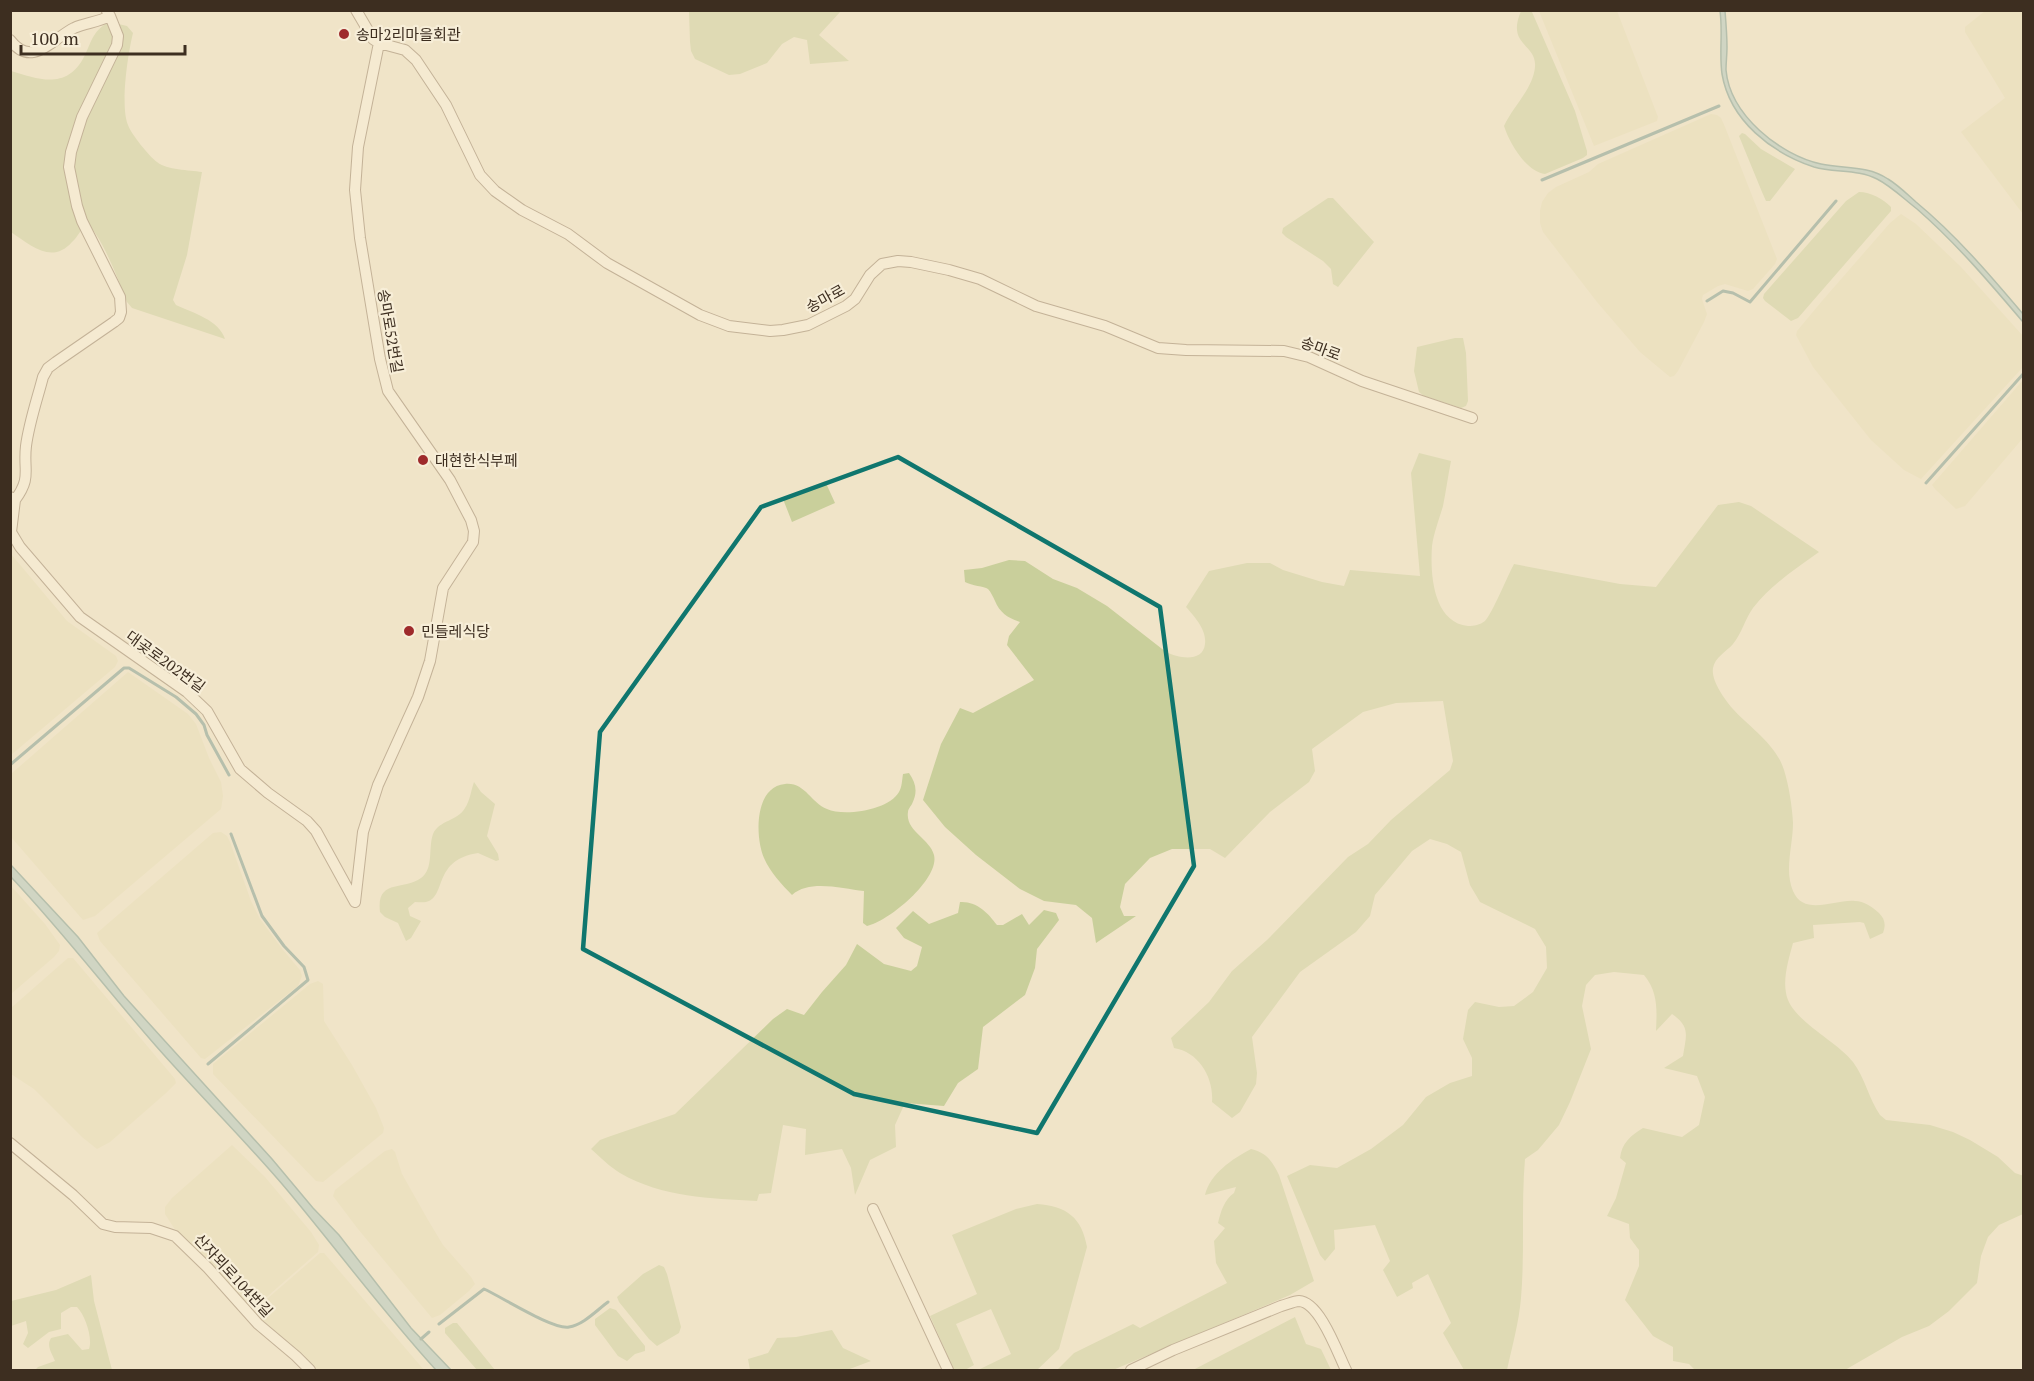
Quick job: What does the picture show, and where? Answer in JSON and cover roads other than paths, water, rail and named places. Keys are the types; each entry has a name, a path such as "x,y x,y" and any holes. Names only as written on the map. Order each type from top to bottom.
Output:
{"street":[{"path":"356,10 369,33 379,43"},
{"path":"10,40 23,51 39,52 77,27 108,13"},
{"name":"대곶로202번길","path":"108,13 118,36 117,45 82,117 71,152 69,167 82,221 112,278 122,305 119,318 48,368 43,377 26,447 27,478 24,488 13,498 11,532 35,565 80,617 188,692 207,711 240,770 307,821 316,831 355,902"},
{"name":"송마로","path":"379,43 405,50 416,60 451,114 480,175 495,191 522,210 568,234 607,263 700,315 729,326 770,331 808,325 836,312 855,299 870,275 882,264 898,261 911,262 980,279 1036,306 1105,326 1158,348 1284,351 1309,357 1362,381 1472,418"},
{"name":"송마로52번길","path":"355,902 363,832 378,785 418,697 430,662 442,588 473,542 474,531 471,520 450,480 396,404 385,381 360,238 355,190 358,147 379,43"},
{"name":"산자뫼로104번길","path":"10,1143 74,1195 103,1224 161,1230 182,1241 258,1324 310,1371"},
{"path":"873,1209 948,1371"},
{"path":"1131,1371 1173,1350 1281,1306 1300,1301 1312,1306 1346,1371"}],"water":[{"path":"1720,11 1725,11 1726,70 1730,87 1747,117 1760,131 1789,152 1805,159 1830,166 1872,171 1895,184 1945,228 1972,256 2023,314 2023,322 1945,236 1887,185 1870,176 1822,169 1798,161 1755,133 1734,106 1722,74"},
{"path":"10,864 78,937 124,996 339,1235 411,1328 451,1370 436,1370 272,1172 156,1046 11,877"}],"waterway":[{"path":"1542,180 1719,106"},
{"path":"1707,301 1723,291 1733,293 1750,302 1836,201"},
{"path":"1926,483 2024,373"},
{"path":"10,765 124,668 129,668 176,697 196,714 204,725 229,775"},
{"path":"208,1064 308,980 304,967 284,946 262,916 231,834"},
{"path":"439,1324 484,1289 561,1327 574,1326 590,1317 608,1302"},
{"path":"421,1339 429,1332"}],"place":[{"name":"송마2리마을회관","path":"344,34"},
{"name":"대현한식부페","path":"423,460"},
{"name":"민들레식당","path":"409,631"}]}
